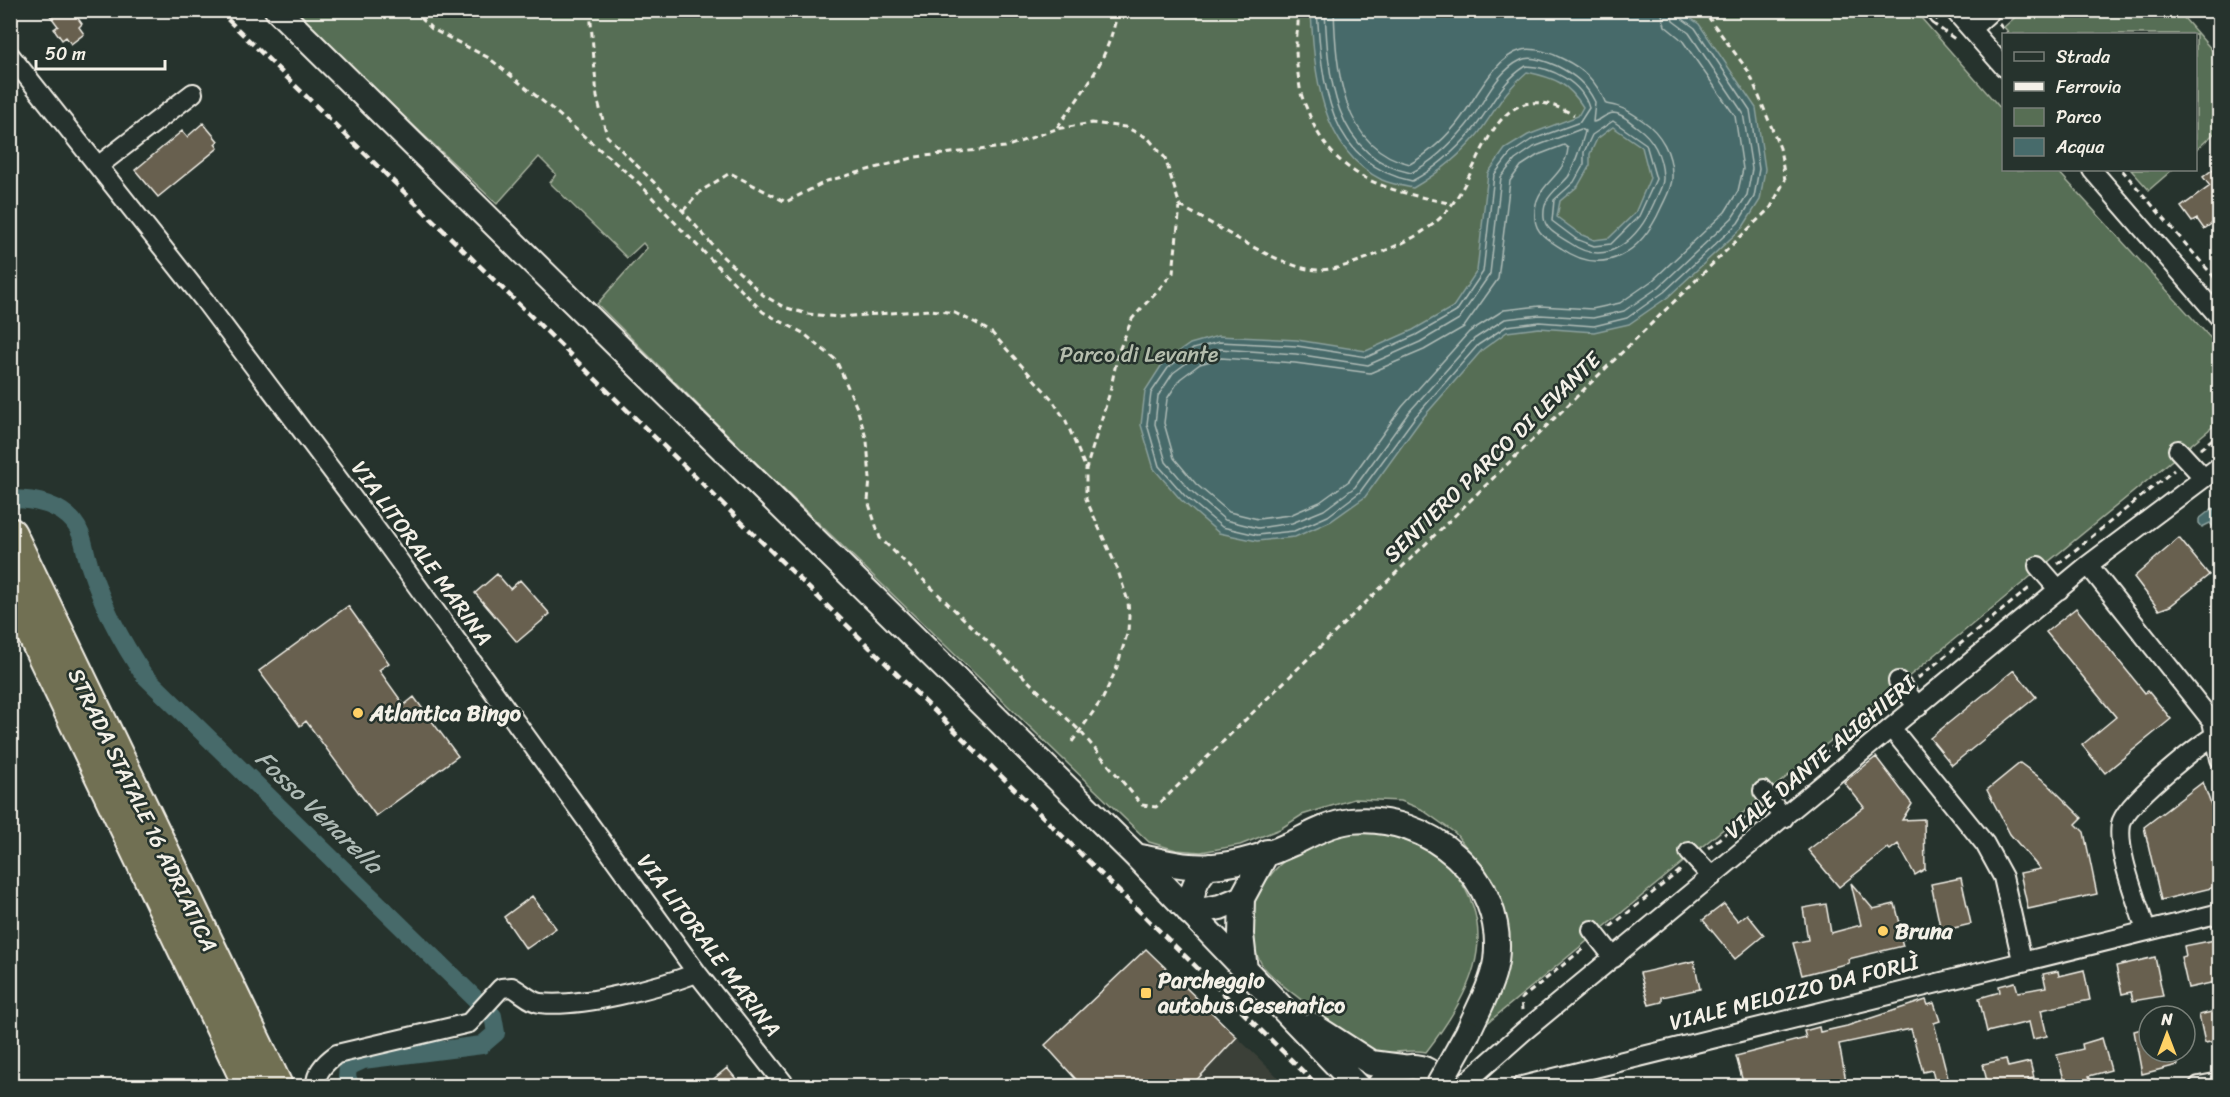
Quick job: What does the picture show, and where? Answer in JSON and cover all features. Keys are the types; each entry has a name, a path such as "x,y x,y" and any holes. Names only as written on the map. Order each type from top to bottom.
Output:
{"highway":[{"name":"STRADA STATALE 16 ADRIATICA","path":"10,534 276,1086"},
{"name":"STRADA STATALE 16 ADRIATICA","path":"10,585 250,1086"}],"street":[{"path":"277,10 1136,856 1357,1086"},
{"path":"1954,10 2002,65"},
{"path":"1971,29 1992,10"},
{"name":"VIA LITORALE MARINA","path":"10,55 204,300 381,536 697,973 786,1086"},
{"path":"98,166 193,93"},
{"path":"2093,171 2220,318"},
{"path":"2183,455 2215,469"},
{"name":"VIALE DANTE ALIGHIERI","path":"1458,1086 1470,1079 1523,1032 2088,565 2215,469"},
{"path":"2088,565 2215,725 2220,759"},
{"path":"2042,570 2059,590"},
{"path":"1901,685 1918,707"},
{"path":"2146,931 2122,848 2121,822 2130,807 2197,747 2215,725"},
{"path":"1892,729 1985,844 2003,878 2022,960"},
{"path":"1765,795 1784,818"},
{"path":"1136,856 1189,866 1209,866 1267,852 1317,830 1349,822 1376,821 1400,824 1437,840 1454,852 1485,893 1493,919 1496,960 1484,997 1440,1086"},
{"path":"1245,970 1241,934 1242,898 1267,852"},
{"path":"1692,855 1712,877"},
{"path":"1190,913 1192,888 1199,874 1209,866"},
{"path":"1190,913 1220,907 1242,898"},
{"name":"VIALE MELOZZO DA FORLÌ","path":"1522,1086 1573,1079 2022,960 2220,912"},
{"path":"1595,933 1614,958"},
{"path":"316,1086 325,1062 338,1054 469,1023 501,988 512,987 538,1003 584,1000 674,982 697,973"},
{"path":"1282,1007 1371,1064 1425,1069 1434,1075 1440,1086"},
{"path":"1379,1086 1392,1071 1402,1067"},
{"path":"2199,1086 2220,1082"}],"path":[{"name":"SENTIERO PARCO DI LEVANTE","path":"413,10 432,29 489,58 551,108 639,183 686,235 763,312 803,333 836,360 857,408 867,441 870,479 868,501 880,538 1080,731 1142,805 1155,807 1771,207 1785,180 1780,148 1749,72 1703,10"},
{"path":"590,10 597,97 607,136 683,211 721,255 763,295 784,307 807,314 839,318 930,310 955,314 976,323 992,333 1051,398 1066,421 1086,470"},
{"path":"1056,129 1099,70 1108,51 1118,10"},
{"path":"1189,10 1194,16"},
{"path":"1297,10 1300,21 1296,45 1300,90 1314,127 1328,150 1366,180 1403,194 1453,204"},
{"path":"1922,10 1932,23 1946,10"},
{"path":"1180,206 1275,257 1304,268 1326,270 1346,266 1404,243 1428,229 1453,204 1497,123 1515,106 1537,101 1559,107 1574,115"},
{"path":"683,211 701,191 730,173 786,202 827,181 916,157 1005,147 1056,129 1092,123 1125,127 1148,138 1165,158 1180,206 1173,273 1132,319 1118,353 1110,392 1086,470 1086,499 1117,568 1128,601 1128,631 1116,670 1103,698 1072,742"},
{"path":"2123,171 2220,284"},
{"path":"2220,399 2220,412"},
{"path":"1523,1032 1521,999 1595,933 2183,455 2220,434"},
{"path":"167,1086 193,1082 197,1086"}],"shaded area":[{"path":"1237,1037 1287,1086 1191,1086"}],"green space":[{"name":"Parco di Levante","path":"292,11 1915,11 2002,110 2002,171 2058,171 2216,344 2218,365 2214,414 2216,424 1474,1034 1505,943 1496,885 1455,833 1421,809 1401,801 1354,799 1302,815 1280,829 1240,845 1201,852 1176,850 1149,842 747,454 597,304 647,248 643,243 627,258 550,183 556,174 539,157 497,204"},
{"path":"2022,11 2178,11 2219,58 2219,129 2197,149 2197,33 2009,33 2004,27"},
{"path":"2132,171 2171,171 2149,190"},
{"path":"1380,828 1420,843 1439,854 1457,876 1470,899 1477,922 1478,945 1474,967 1466,989 1441,1032 1426,1052 1376,1052 1349,1039 1270,974 1261,963 1252,941 1251,920 1256,899 1266,880 1281,864 1318,839 1339,831"}],"water":[{"path":"1311,11 1680,11 1699,24 1756,108 1765,169 1760,200 1743,227 1668,297 1629,324 1594,332 1539,328 1507,332 1482,350 1420,421 1365,497 1331,521 1295,537 1257,541 1219,533 1181,500 1154,469 1141,425 1145,391 1163,363 1190,344 1218,336 1297,340 1366,351 1413,330 1453,307 1477,271 1488,173 1505,149 1528,135 1578,116 1583,107 1572,92 1560,83 1527,72 1506,94 1478,134 1448,164 1413,188 1393,184 1382,180 1361,166 1345,149 1333,129 1318,83","holes":["1613,127 1642,147 1650,178 1635,213 1609,238 1594,240 1580,234 1557,217 1560,201 1578,186 1590,165 1590,154 1597,139"]},
{"path":"2213,508 2219,515 2219,534 2210,523 2202,527 2199,523 2199,519"}],"building":[{"path":"46,10 72,10 82,24 79,27 84,34 71,44 66,37 62,40 54,29 58,26"},
{"path":"203,123 218,141 215,144 218,148 158,197 135,170 182,131 187,137"},
{"path":"2220,164 2220,218 2204,229 2197,219 2192,222 2181,207 2210,186 2203,177"},
{"path":"2179,538 2209,575 2170,606 2159,610 2134,577"},
{"path":"497,574 510,589 520,580 550,614 517,642 475,593"},
{"name":"Atlantica Bingo","path":"348,606 389,663 379,670 404,705 414,697 458,756 376,816 306,721 300,726 259,671"},
{"path":"2076,608 2145,693 2148,691 2171,719 2105,773 2082,745 2116,717 2046,632"},
{"path":"2014,670 2036,697 1952,765 1930,738"},
{"path":"1876,757 1912,804 1902,820 1924,819 1925,869 1915,875 1898,844 1890,850 1888,848 1839,887 1808,850 1864,807 1844,782"},
{"path":"2020,763 2047,783 2082,818 2076,824 2084,832 2097,894 2028,909 2020,873 2040,869 2010,834 1987,790"},
{"path":"2203,782 2220,830 2220,886 2161,900 2144,827"},
{"path":"1961,878 1971,924 1941,931 1931,884"},
{"path":"1851,883 1873,909 1895,904 1904,939 1901,939 1903,946 1848,959 1849,963 1802,975 1793,943 1808,940 1803,908 1826,904 1831,933 1861,925"},
{"path":"532,896 556,928 526,949 504,917"},
{"path":"1724,904 1738,921 1747,914 1764,935 1735,959 1703,920"},
{"path":"2220,939 2220,981 2188,988 2181,957 2186,956 2184,946"},
{"name":"Parcheggio autobus Cesenatico","path":"1146,949 1237,1037 1191,1086 1082,1086 1045,1045"},
{"path":"2155,957 2163,996 2133,1001 2131,992 2122,994 2116,966"},
{"path":"1694,961 1700,989 1662,997 1662,1002 1649,1005 1640,973"},
{"path":"2084,970 2090,1000 2041,1010 2047,1036 2033,1039 2029,1022 1987,1032 1979,998 2000,992 1999,986 2015,982 2018,992 2046,987 2043,974 2058,971 2059,976"},
{"path":"1926,1000 1928,1005 1934,1003 1940,1021 1934,1023 1950,1086 1936,1086 1932,1070 1923,1072 1911,1029 1839,1044 1847,1086 1822,1086 1820,1079 1791,1086 1744,1086 1736,1056 1806,1038 1804,1031 1819,1027 1820,1032 1847,1026"},
{"path":"2220,1010 2220,1040 2205,1043 2199,1015"},
{"path":"2137,1030 2137,1047 2134,1031"},
{"path":"2102,1038 2111,1070 2089,1076 2091,1081 2066,1086 2057,1055 2083,1049 2082,1044"},
{"path":"2006,1059 2008,1067 2030,1062 2034,1078 2028,1079 2030,1086 1988,1086 1983,1064"},
{"path":"2140,1064 2178,1064 2178,1065 2142,1074"},
{"path":"727,1068 742,1086 705,1086"}],"waterway":[{"name":"Fosso Venarella","path":"10,499 44,503 60,510 73,521 82,536 94,579 106,607 119,635 144,675 493,1016 496,1033 482,1045 363,1060 348,1067 347,1077 351,1086"}],"railway":[{"path":"218,10 1318,1086"}],"place":[{"name":"Atlantica Bingo","path":"358,713"},
{"name":"Bruna","path":"1883,931"},
{"name":"Parcheggio autobus Cesenatico","path":"1146,993"}]}
